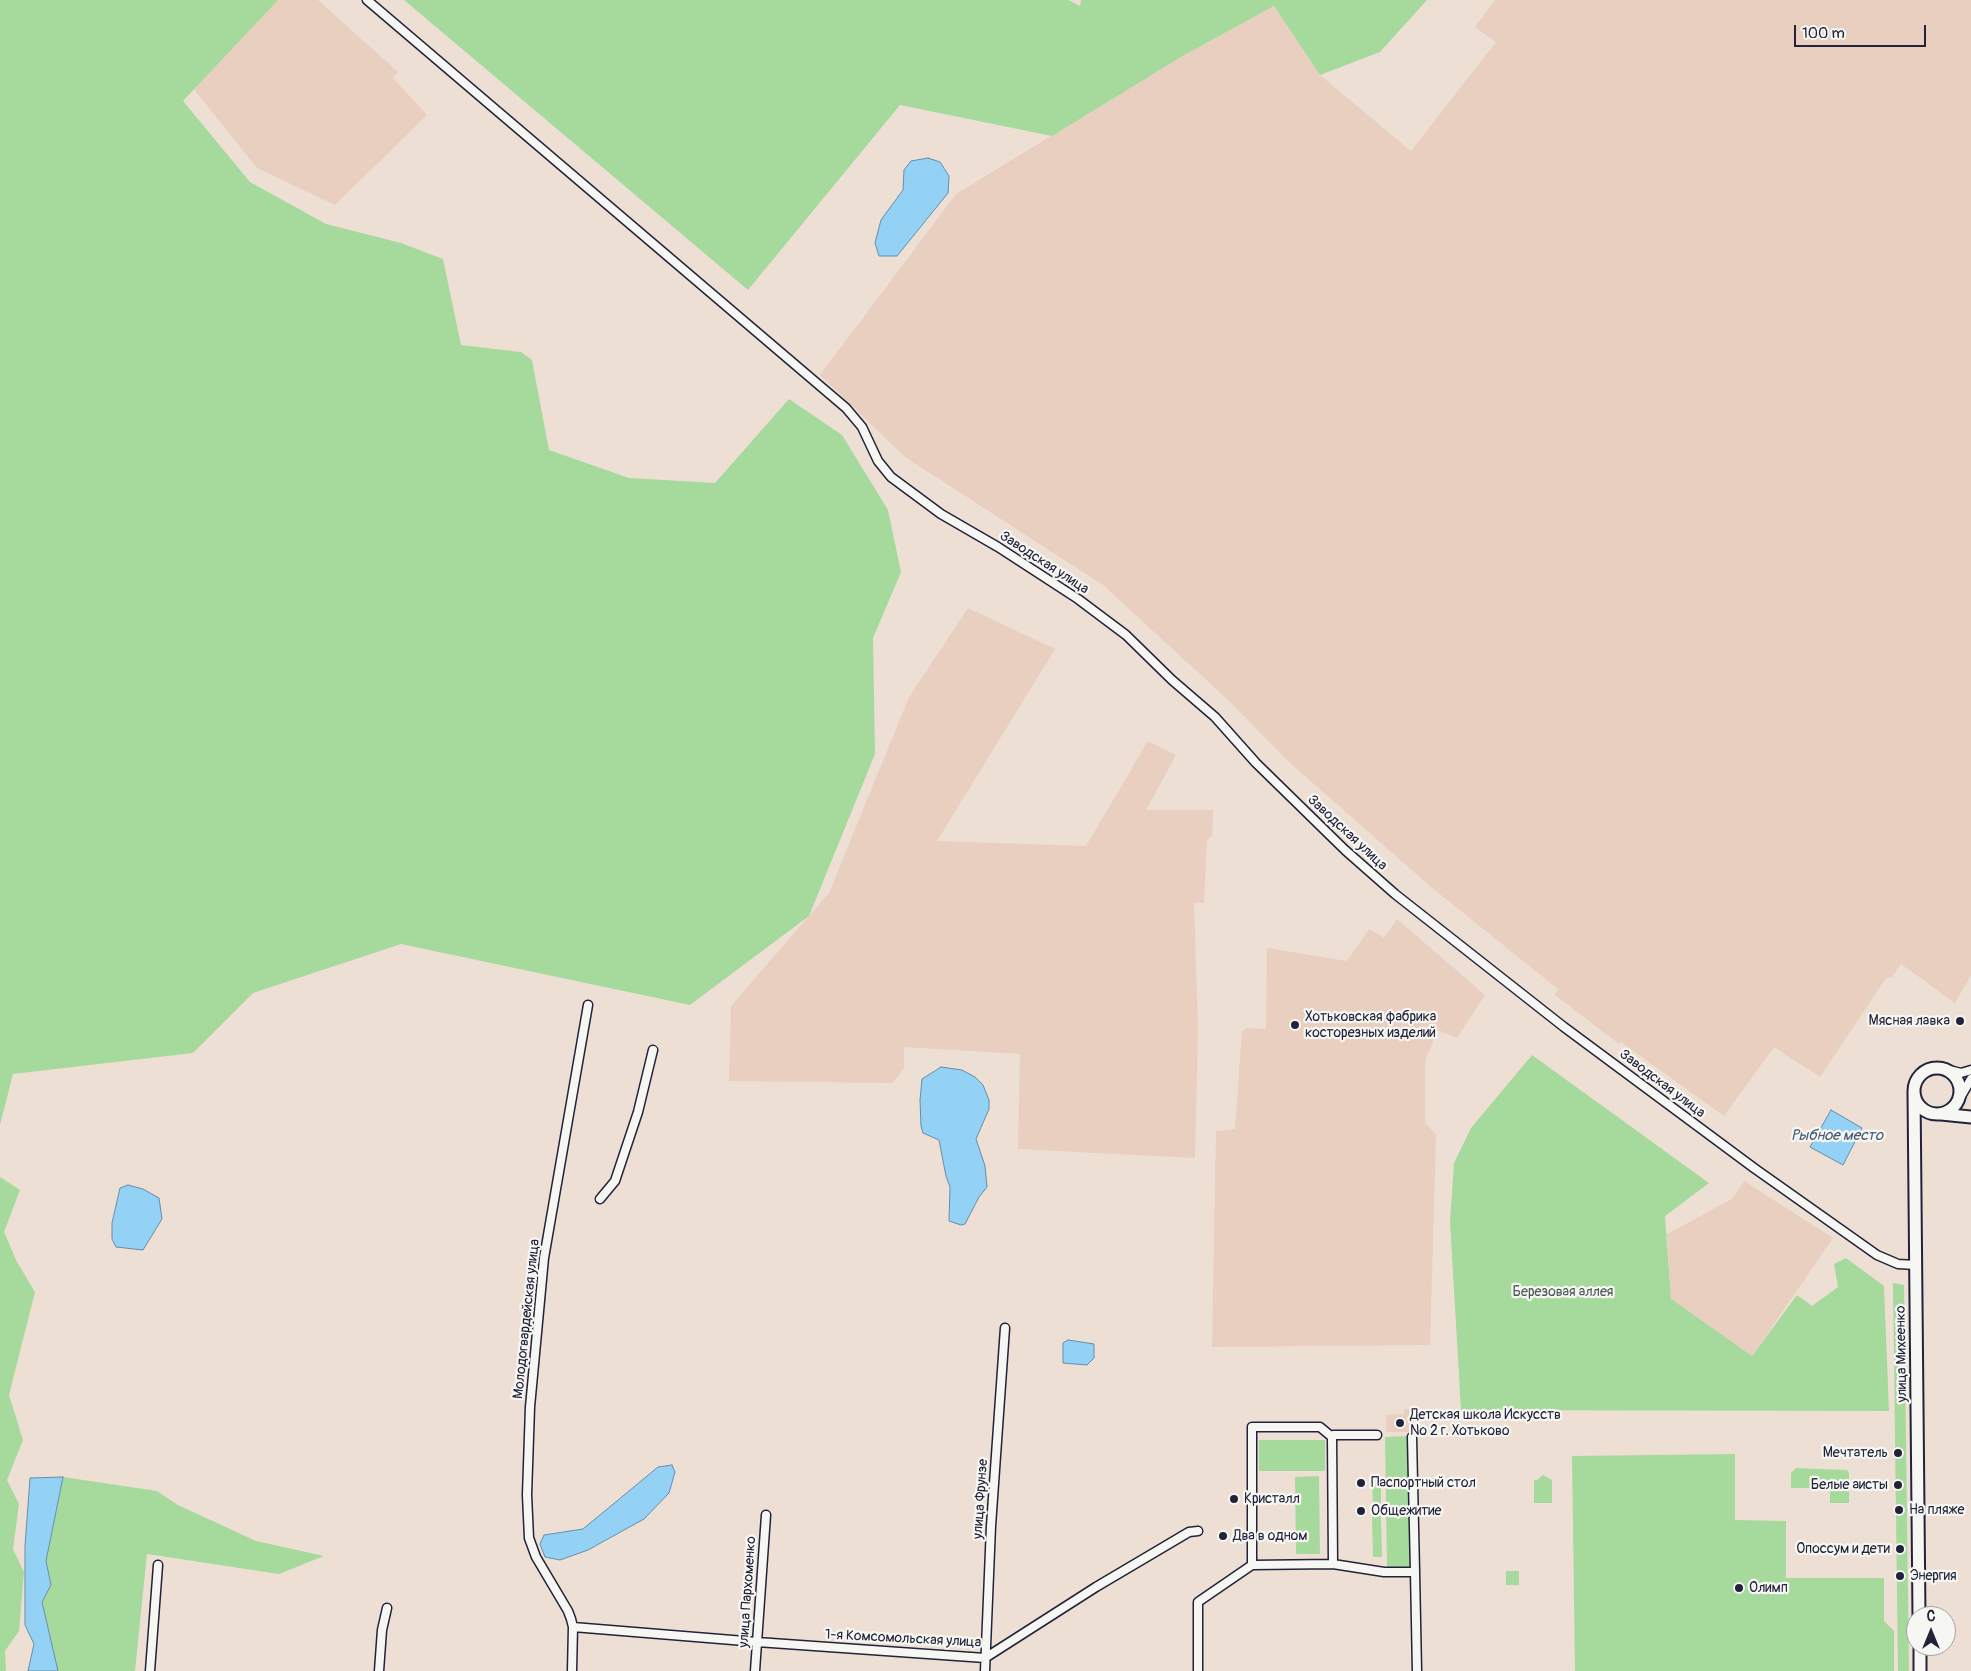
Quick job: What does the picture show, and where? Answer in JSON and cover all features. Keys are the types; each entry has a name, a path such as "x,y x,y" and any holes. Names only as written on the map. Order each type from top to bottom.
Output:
{"street":[{"name":"Заводская улица","path":"367,0 803,371 854,417 862,427 878,461 892,477 941,514 998,546 1078,599 1126,635 1166,674 1215,717 1256,763 1338,844 1395,894 1564,1027 1749,1164 1877,1255 1898,1264 1916,1265"},
{"name":"Молодогвардейская улица","path":"573,1627 568,1610 536,1557 529,1538 526,1495 530,1407 544,1258 588,1005"},
{"path":"600,1199 615,1181 638,1112 653,1050"},
{"path":"1971,1070 1962,1073 1945,1069 1932,1068 1926,1070 1917,1080 1914,1092 1920,1107 1937,1114 1971,1117"},
{"path":"1914,1137 1919,1124 1937,1114 1952,1109 1969,1085 1945,1069"},
{"path":"1956,1076 1961,1090 1960,1098"},
{"name":"улица Михеенко","path":"1914,1092 1919,1606"},
{"name":"улица Фрунзе","path":"985,1671 991,1526 1005,1328"},
{"path":"1252,1565 1252,1427 1320,1427 1332,1437"},
{"path":"1332,1437 1333,1435 1377,1435"},
{"path":"1332,1437 1332,1564"},
{"path":"1412,1437 1417,1671"},
{"name":"улица Пархоменко","path":"755,1671 766,1515"},
{"name":"1-я Комсомольская улица","path":"573,1627 985,1658 1096,1587 1189,1532 1198,1531"},
{"path":"1198,1671 1198,1602 1252,1565 1332,1564 1384,1572 1416,1572"},
{"path":"150,1671 158,1565"},
{"path":"379,1671 382,1630 387,1608"},
{"path":"572,1671 573,1627"},
{"path":"1920,1656 1920,1671"}],"shaded area":[{"path":"274,0 318,0 398,72 393,78 427,115 335,205 257,168 193,88"},
{"path":"1495,0 1971,0 1971,975 1955,1003 1901,964 1892,977 1886,978 1820,1077 1774,1047 1724,1116 1621,1042 1619,1044 1555,995 1558,989 1431,887 1289,762 1228,700 1103,585 905,457 820,375 956,194 1181,57 1274,6 1320,75 1411,151 1496,42 1475,27"},
{"path":"968,608 1055,649 937,841 1086,846 1148,741 1176,755 1146,810 1213,810 1212,835 1207,841 1204,903 1194,903 1198,1029 1195,1158 1018,1149 1020,1054 904,1047 904,1068 893,1083 729,1081 731,1006 829,893 909,697"},
{"path":"1397,919 1485,995 1457,1038 1438,1030 1425,1061 1425,1123 1436,1135 1430,1345 1212,1347 1216,1131 1235,1129 1242,1032 1246,1028 1266,1029 1267,948 1347,961 1369,929 1384,938"},
{"path":"1744,1181 1833,1238 1752,1356 1671,1300 1667,1234 1732,1199"},
{"name":"Детская школа Искусств № 2 г. Хотьково","path":"1404,1409 1413,1409 1414,1432 1386,1432 1386,1415 1404,1414"}],"green space":[{"path":"0,0 278,0 183,101 250,182 326,224 401,243 443,259 461,345 521,352 532,360 549,450 629,478 715,483 789,399 842,435 888,510 901,572 873,638 875,754 809,916 690,1005 401,944 253,993 193,1053 13,1074 0,1125"},
{"path":"404,0 1069,0 1080,6 1081,0 1427,0 1380,52 1320,75 1274,6 1181,57 1052,136 900,105 748,290"},
{"name":"Березовая аллея","path":"1532,1055 1709,1183 1665,1216 1671,1299 1752,1356 1797,1295 1812,1306 1838,1287 1834,1264 1846,1258 1884,1286 1889,1411 1461,1410 1450,1222 1454,1163 1471,1128"},
{"path":"0,1177 20,1190 4,1232 17,1262 35,1292 9,1395 23,1440 7,1480 19,1504 13,1549 24,1572 19,1631 5,1651 6,1671 0,1671"},
{"path":"1893,1283 1904,1285 1908,1606 1906,1606 1906,1656 1909,1656 1909,1671 1898,1671"},
{"path":"1409,1436 1411,1567 1387,1567 1385,1437"},
{"path":"1259,1440 1325,1440 1325,1471 1259,1471"},
{"path":"1735,1454 1735,1520 1786,1521 1786,1578 1884,1578 1884,1621 1894,1631 1894,1671 1575,1671 1572,1456"},
{"path":"1796,1468 1847,1470 1849,1473 1849,1503 1830,1503 1830,1488 1791,1488 1791,1473"},
{"path":"1372,1475 1381,1475 1381,1505 1373,1506"},
{"path":"1543,1475 1552,1480 1552,1503 1534,1503 1534,1480"},
{"path":"1319,1476 1320,1554 1296,1554 1295,1477"},
{"path":"63,1477 157,1491 178,1505 256,1541 324,1556 279,1574 147,1554 135,1671 58,1671 42,1602 51,1585 46,1561"},
{"path":"1372,1516 1381,1516 1382,1557 1373,1557"},
{"path":"1506,1571 1519,1571 1519,1585 1506,1585"}],"water":[{"path":"928,158 940,162 949,176 948,193 897,256 879,256 875,243 881,220 903,190 904,170 911,161"},
{"path":"941,1067 962,1070 975,1077 983,1085 989,1100 989,1109 976,1139 985,1166 987,1187 979,1197 965,1224 961,1225 949,1221 950,1187 939,1140 923,1133 921,1126 920,1100 922,1079"},
{"name":"Рыбное место","path":"1831,1110 1862,1128 1843,1165 1810,1147"},
{"path":"128,1185 143,1189 159,1198 162,1219 143,1250 116,1247 112,1239 112,1223 120,1188"},
{"path":"1068,1340 1094,1344 1094,1358 1087,1365 1063,1363 1063,1343"},
{"path":"672,1465 675,1472 669,1493 644,1519 588,1550 560,1560 545,1557 540,1544 544,1535 583,1529 658,1467"},
{"path":"63,1477 46,1561 51,1585 42,1602 58,1671 28,1671 34,1644 25,1625 25,1546 30,1478"}],"place":[{"name":"Мясная лавка","path":"1960,1021"},
{"name":"Хотьковская фабрика косторезных изделий","path":"1295,1025"},
{"name":"Детская школа Искусств № 2 г. Хотьково","path":"1400,1423"},
{"name":"Мечтатель","path":"1898,1453"},
{"name":"Паспортный стол","path":"1361,1483"},
{"name":"Белые аисты","path":"1898,1485"},
{"name":"Кристалл","path":"1234,1499"},
{"name":"На пляже","path":"1899,1510"},
{"name":"Общежитие","path":"1361,1511"},
{"name":"Два в одном","path":"1223,1536"},
{"name":"Опоссум и дети","path":"1900,1549"},
{"name":"Энергия","path":"1900,1576"},
{"name":"Олимп","path":"1739,1588"}]}
